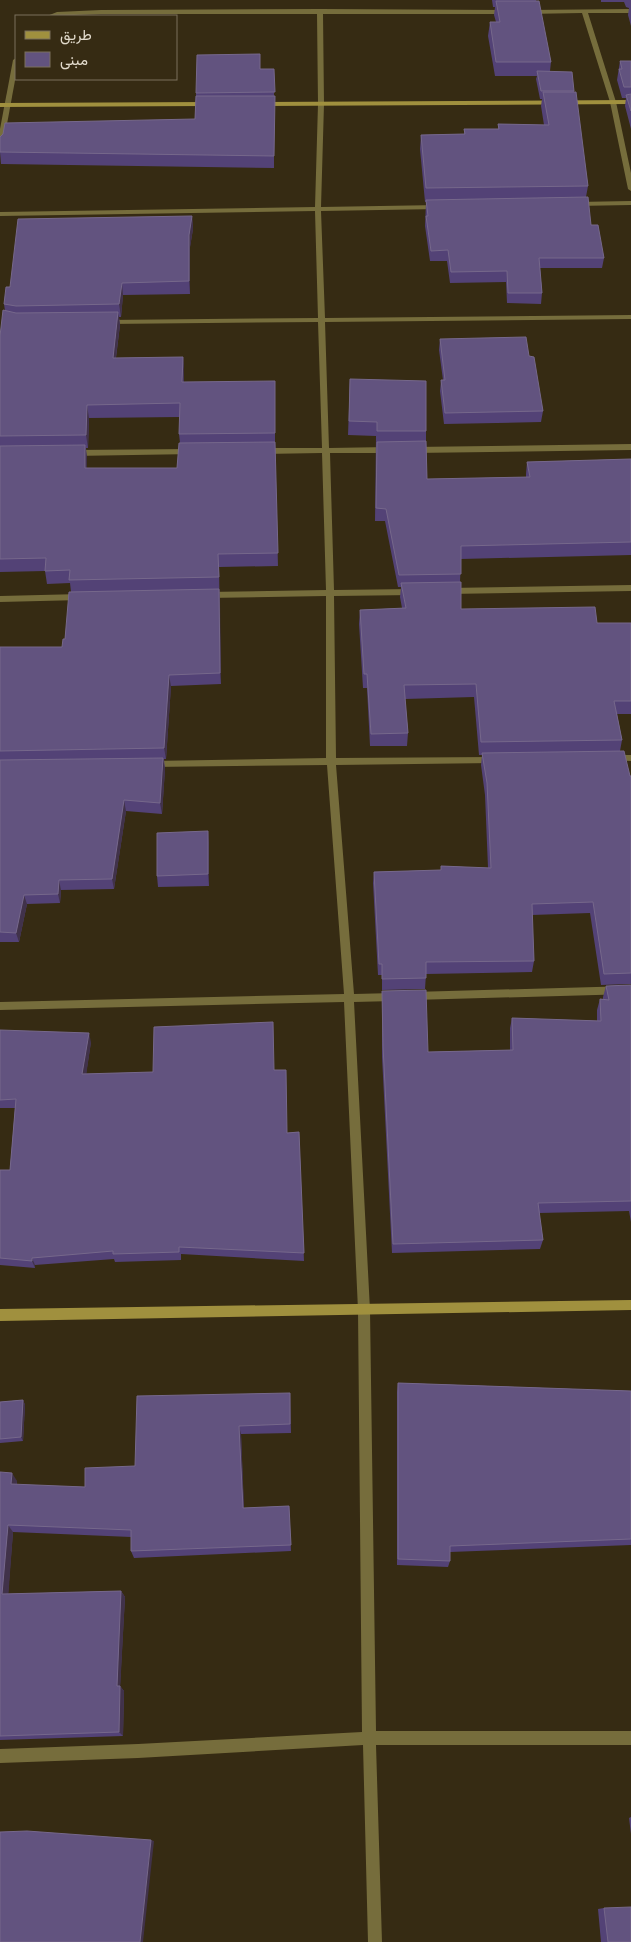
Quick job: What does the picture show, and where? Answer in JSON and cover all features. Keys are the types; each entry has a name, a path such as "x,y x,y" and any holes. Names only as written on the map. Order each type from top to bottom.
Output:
{"street":[{"path":"54,15 100,12 464,9 511,12"},
{"path":"320,11 321,104 318,209 330,593 331,762 349,998 364,1310 369,1738 375,1942"},
{"path":"520,12 631,11"},
{"path":"585,12 613,102 631,189"},
{"path":"0,146 4,105 15,64"},
{"path":"252,104 631,102"},
{"path":"4,105 213,104"},
{"path":"572,204 631,203"},
{"path":"0,214 445,207"},
{"path":"97,322 631,317"},
{"path":"405,450 631,447"},
{"path":"257,451 395,450"},
{"path":"59,453 198,452"},
{"path":"437,592 631,588"},
{"path":"200,595 427,592"},
{"path":"0,599 90,597"},
{"path":"602,758 631,758"},
{"path":"136,764 505,760"},
{"path":"0,1006 631,990"},
{"path":"0,1315 631,1305"},
{"path":"0,1756 138,1751 369,1738 631,1738"}],"building":[{"path":"496,1 539,1 551,62 496,62 490,22 500,22"},
{"path":"260,54 260,69 274,69 275,92 196,93 197,55"},
{"path":"620,61 631,61 631,87 624,87 619,69 622,69"},
{"path":"537,71 572,72 574,91 541,91"},
{"path":"543,92 576,92 588,186 426,188 421,135 465,134 464,129 499,129 498,124 549,125"},
{"path":"631,94 631,111 626,95"},
{"path":"196,96 275,96 274,156 0,152 0,137 3,134 5,123 195,119"},
{"path":"588,197 591,225 598,225 604,258 539,258 542,293 508,293 507,271 451,272 448,250 431,251 426,216 428,216 426,200"},
{"path":"192,216 189,235 189,281 122,283 119,304 16,306 4,304 6,287 10,287 18,219"},
{"path":"3,310 16,313 118,312 113,358 183,357 182,382 275,381 275,433 179,434 180,403 87,405 86,435 0,436 0,336"},
{"path":"526,337 529,356 534,357 543,411 445,413 441,380 445,380 440,339"},
{"path":"350,379 426,381 426,431 377,431 377,422 349,421"},
{"path":"426,441 427,479 530,477 527,462 631,459 631,542 461,546 461,574 399,575 386,509 376,508 377,442"},
{"path":"275,442 278,553 218,554 219,577 69,580 70,570 45,571 46,558 0,559 0,446 85,445 85,468 177,468 179,443"},
{"path":"461,582 461,609 595,607 597,623 631,623 631,701 614,701 622,740 481,742 476,684 404,685 408,733 371,734 367,674 364,674 360,610 406,608 401,583"},
{"path":"219,589 220,673 169,675 164,748 0,751 0,647 62,647 63,639 65,639 69,592"},
{"path":"624,751 631,776 631,973 604,974 593,902 532,904 534,961 426,962 426,978 382,979 382,964 379,964 374,872 441,870 441,866 491,868 487,783 482,753"},
{"path":"163,758 160,803 124,800 112,879 59,880 58,894 24,895 16,933 0,932 0,760"},
{"path":"208,831 208,874 157,876 157,833"},
{"path":"631,985 631,1201 538,1203 543,1240 393,1244 382,991 426,990 428,1052 513,1050 512,1018 601,1021 600,999 609,1000 606,986"},
{"path":"273,1022 274,1070 286,1070 287,1133 299,1132 304,1253 179,1247 179,1252 113,1254 113,1251 32,1258 32,1261 0,1258 0,1170 10,1170 16,1099 0,1100 0,1030 89,1033 82,1074 153,1072 154,1027"},
{"path":"398,1383 631,1391 631,1539 450,1546 450,1561 398,1559"},
{"path":"290,1393 290,1424 239,1426 243,1508 289,1506 291,1545 131,1551 131,1530 8,1525 2,1594 121,1591 117,1686 120,1686 119,1732 0,1736 0,1472 12,1473 11,1484 85,1487 85,1468 135,1466 137,1396"},
{"path":"23,1400 21,1437 0,1439 0,1402"},
{"path":"27,1831 151,1840 140,1942 0,1942 0,1832"},
{"path":"631,1907 631,1942 608,1942 604,1908"}]}
